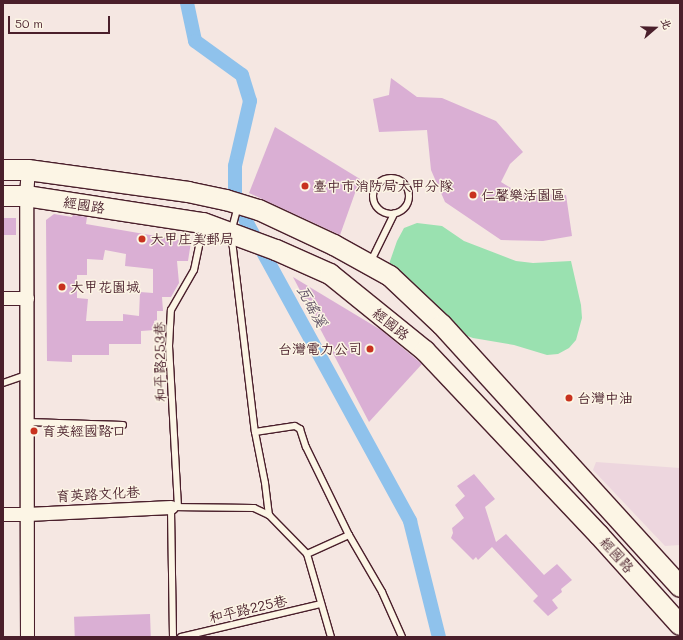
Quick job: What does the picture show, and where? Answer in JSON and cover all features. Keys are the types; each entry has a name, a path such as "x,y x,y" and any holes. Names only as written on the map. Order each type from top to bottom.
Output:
{"main road":[{"name":"經國路","path":"3,170 28,170 188,192 232,202 259,210 334,245 390,276 442,325 680,587"},
{"name":"經國路","path":"3,196 26,196 204,223 239,235 330,274 425,351 599,535 680,625"}],"street":[{"path":"27,637 26,196 28,170"},
{"path":"3,298 27,298"},
{"name":"育英路文化巷","path":"3,514 174,507"}],"lane":[{"path":"369,264 394,214 404,208 408,203 409,191 401,181 390,178 380,182 373,192 373,197 374,203 382,212 394,214"},
{"path":"232,202 239,235 255,432 265,483 269,515"},
{"name":"和平路253巷","path":"174,507 169,346 171,310 194,270 204,223"},
{"path":"3,383 27,375"},
{"path":"27,422 123,425"},
{"path":"255,432 295,426 300,429 306,447 349,535 382,592 402,637"},
{"path":"174,637 174,507 254,508 269,515 307,554 331,637"},
{"path":"307,554 349,535"},
{"name":"和平路225巷","path":"182,637 321,604"}],"shaded area":[{"path":"596,462 680,468 680,545 665,546 593,470"}],"green space":[{"path":"417,223 442,226 464,241 516,261 533,263 571,261 581,305 582,318 576,340 569,348 558,354 547,355 514,345 473,338 459,333 391,272 389,264 397,241 404,228"}],"building":[{"name":"仁馨樂活園區","path":"391,78 417,97 442,98 496,121 523,152 510,164 501,182 519,193 566,195 572,236 543,241 501,240 445,202 431,170 427,130 379,132 373,99 389,95"},
{"name":"臺中市消防局大甲分隊","path":"275,127 360,179 340,235 249,193"},
{"name":"大甲花園城","path":"54,214 72,217 73,215 87,217 86,224 191,242 188,261 177,261 179,283 171,297 162,297 163,311 157,311 157,320 154,321 155,330 141,331 141,344 109,344 109,355 72,355 72,362 47,361 46,220","holes":["105,250 126,254 125,266 153,269 153,293 140,292 139,316 123,314 123,321 86,321 88,299 77,298 77,275 87,275 87,259 103,260"]},
{"path":"3,218 16,218 16,235 3,235"},
{"name":"台灣電力公司","path":"293,277 381,330 422,364 369,422"},
{"path":"474,474 495,499 485,507 496,542 506,534 544,575 557,564 572,580 561,589 562,592 552,600 558,608 548,616 533,601 538,596 492,547 478,560 476,557 473,560 451,538 453,533 452,528 464,518 455,505 465,496 457,486"},
{"path":"150,614 151,637 75,637 74,617"}],"waterway":[{"name":"瓦磘溪","path":"187,3 195,41 242,75 250,101 235,166 235,201 410,521 439,637"}],"place":[{"name":"臺中市消防局大甲分隊","path":"305,186"},
{"name":"仁馨樂活園區","path":"473,195"},
{"name":"大甲庄美郵局","path":"142,239"},
{"name":"大甲花園城","path":"62,287"},
{"name":"台灣電力公司","path":"370,349"},
{"name":"台灣中油","path":"569,398"},
{"name":"育英經國路口","path":"34,431"}]}
